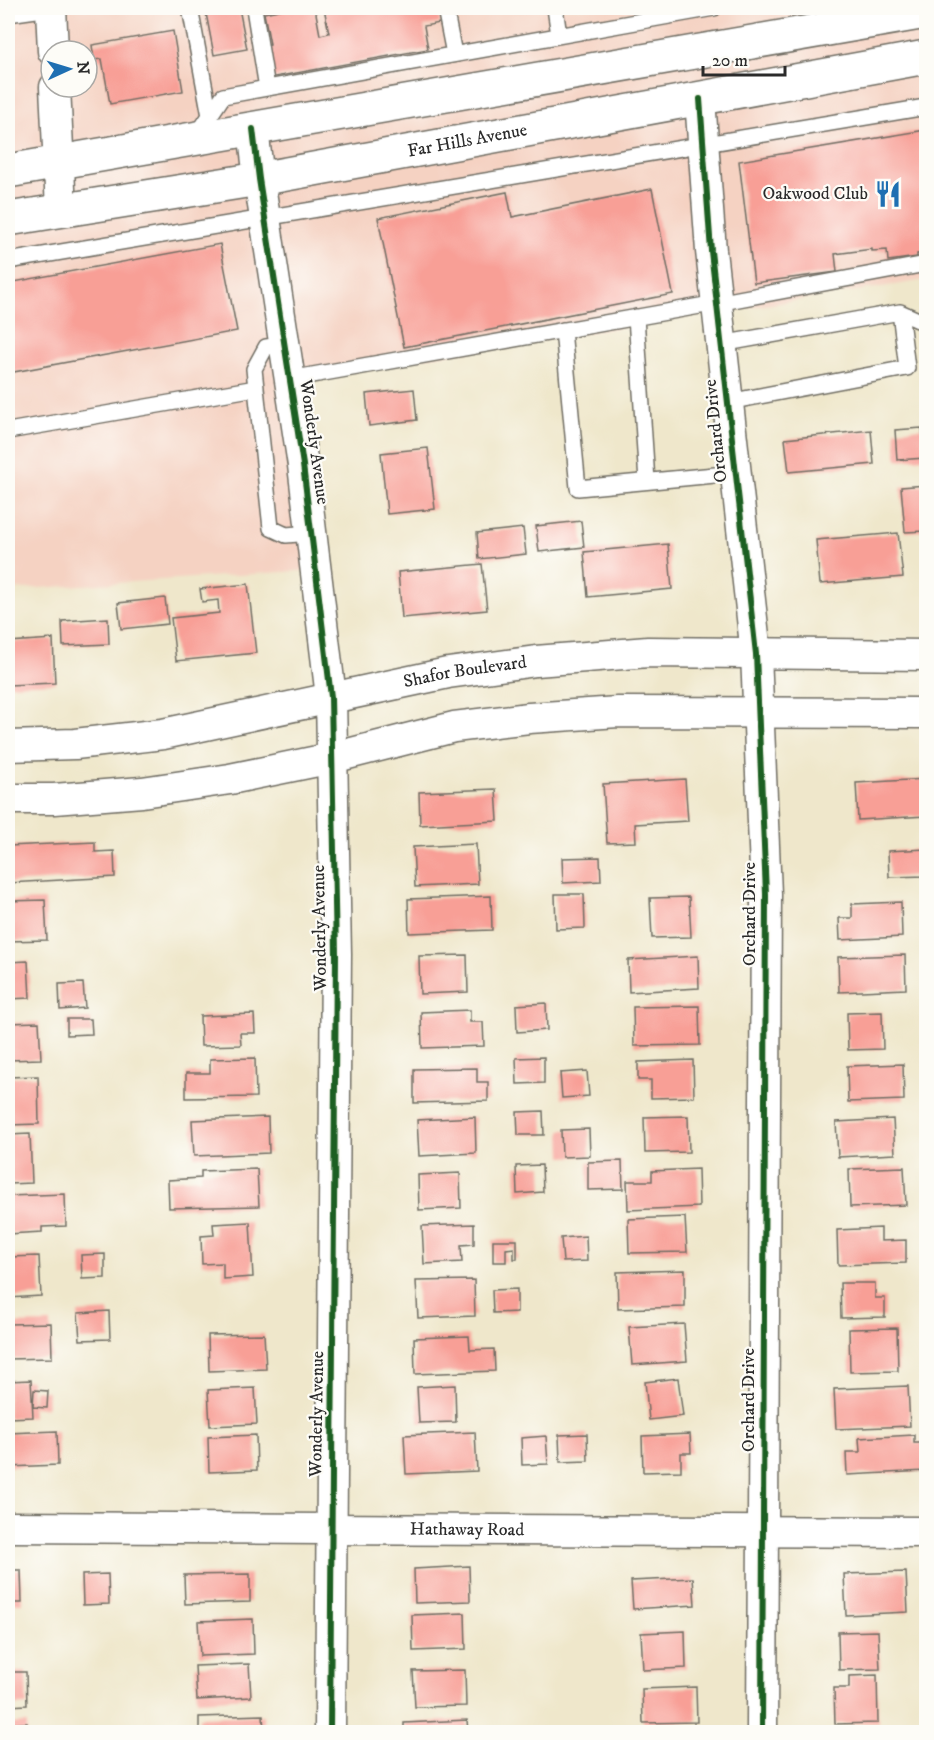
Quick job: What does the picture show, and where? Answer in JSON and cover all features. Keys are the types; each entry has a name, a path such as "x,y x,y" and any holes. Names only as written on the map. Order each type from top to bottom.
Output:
{"main road":[{"path":"8,171 59,163 202,128 253,129 844,17 927,12"},
{"name":"Far Hills Avenue","path":"8,219 259,179 927,57"}],"street":[{"path":"50,8 52,39"},
{"path":"56,99 61,209"},
{"name":"Orchard Drive","path":"700,99 717,303 756,654 766,894 762,1732"},
{"name":"Wonderly Avenue","path":"253,129 303,465 331,697 336,966 330,1732"},
{"name":"Shafor Boulevard","path":"8,746 75,744 163,734 448,673 536,661 648,652 927,655"},
{"path":"8,800 142,792 332,758 454,727 529,718 618,712 927,713"},
{"name":"Hathaway Road","path":"8,1527 927,1532"}],"lane":[{"path":"8,14 50,8"},
{"path":"190,8 202,128"},
{"path":"254,8 267,88"},
{"path":"445,8 454,54"},
{"path":"555,8 559,34"},
{"path":"202,128 223,96 559,34 632,14 714,8"},
{"path":"8,261 927,107"},
{"path":"290,379 717,303 926,269"},
{"path":"728,402 907,368 900,312"},
{"path":"722,344 900,312 918,320 927,319"},
{"path":"636,318 647,481"},
{"path":"563,330 578,488 736,473"},
{"path":"284,345 266,347 254,369 271,528 286,535 311,533"},
{"path":"8,431 256,388"}],"shaded area":[{"path":"8,8 926,8 926,280 290,379 315,570 8,590"}],"building":[{"path":"205,8 239,8 247,49 214,55"},
{"path":"282,8 315,8 320,35 329,33 324,8 437,8 440,23 424,26 428,49 269,78 263,46 270,44 264,13"},
{"path":"451,8 484,8 484,9 452,14"},
{"path":"173,31 183,91 110,104 102,59 99,59 99,44"},
{"path":"926,130 926,253 917,254 917,257 888,261 887,250 872,251 872,249 835,254 837,272 754,283 739,161"},
{"path":"652,189 673,294 404,347 378,218 507,192 512,217"},
{"path":"220,244 237,331 8,373 8,283"},
{"path":"414,389 417,420 369,426 366,394"},
{"path":"922,428 925,458 897,460 895,430"},
{"path":"871,430 874,464 789,472 785,439"},
{"path":"428,448 435,509 387,514 381,453"},
{"path":"926,485 926,531 905,532 901,487"},
{"path":"581,521 584,547 539,552 536,526"},
{"path":"523,528 526,554 479,559 477,533"},
{"path":"898,533 903,577 820,584 816,540"},
{"path":"668,544 672,589 588,597 584,552"},
{"path":"482,564 487,610 402,618 398,572"},
{"path":"248,584 256,653 176,661 171,618 219,613 218,600 202,602 200,589"},
{"path":"165,598 168,624 121,629 118,603"},
{"path":"108,618 109,644 63,646 62,621"},
{"path":"53,639 55,683 8,685 8,642"},
{"path":"685,779 688,821 635,824 636,842 607,843 603,784"},
{"path":"926,779 926,816 858,820 856,783"},
{"path":"496,789 498,821 420,825 419,792"},
{"path":"95,842 95,852 114,851 115,877 8,883 8,846"},
{"path":"476,844 478,884 415,887 413,847"},
{"path":"926,849 926,876 889,877 888,851"},
{"path":"600,857 601,881 563,883 562,858"},
{"path":"555,894 584,894 585,928 556,929"},
{"path":"491,896 492,930 409,933 408,899"},
{"path":"689,897 691,937 652,938 650,898"},
{"path":"45,900 47,940 8,941 8,901"},
{"path":"901,902 902,937 840,940 839,918 852,918 852,904"},
{"path":"467,955 468,992 420,994 419,956"},
{"path":"905,955 906,989 839,992 838,957"},
{"path":"698,956 699,988 629,992 628,960"},
{"path":"28,961 30,998 8,999 8,962"},
{"path":"83,983 85,1008 60,1010 59,984"},
{"path":"546,1003 547,1030 517,1032 516,1005"},
{"path":"699,1006 700,1045 634,1046 633,1007"},
{"path":"470,1010 470,1022 483,1022 484,1046 422,1048 421,1012"},
{"path":"882,1012 883,1049 848,1050 847,1013"},
{"path":"254,1014 255,1033 240,1033 241,1045 201,1046 200,1016"},
{"path":"67,1019 91,1019 92,1034 67,1035"},
{"path":"39,1022 41,1059 8,1060 8,1023"},
{"path":"544,1057 544,1083 517,1084 516,1058"},
{"path":"255,1058 256,1097 186,1098 186,1073 210,1073 210,1059"},
{"path":"693,1060 694,1097 651,1098 651,1080 638,1080 638,1062"},
{"path":"903,1064 904,1100 848,1102 847,1066"},
{"path":"477,1068 477,1082 488,1082 488,1101 414,1103 414,1069"},
{"path":"587,1071 589,1096 562,1098 560,1073"},
{"path":"38,1076 39,1124 8,1125 8,1077"},
{"path":"543,1111 544,1135 518,1135 517,1112"},
{"path":"688,1116 689,1152 645,1153 644,1117"},
{"path":"268,1117 269,1153 194,1156 192,1120"},
{"path":"475,1117 476,1153 419,1156 417,1120"},
{"path":"893,1119 895,1154 838,1157 836,1122"},
{"path":"589,1129 590,1156 562,1157 561,1130"},
{"path":"30,1134 32,1183 8,1184 8,1135"},
{"path":"622,1161 623,1189 588,1190 588,1162"},
{"path":"542,1165 543,1192 517,1194 516,1166"},
{"path":"904,1167 906,1205 850,1207 849,1169"},
{"path":"257,1169 259,1206 169,1208 168,1180 201,1178 201,1171"},
{"path":"698,1169 699,1207 628,1210 627,1181 652,1181 652,1171"},
{"path":"460,1173 461,1208 419,1210 418,1175"},
{"path":"65,1194 66,1226 42,1227 42,1232 8,1234 8,1196"},
{"path":"685,1217 687,1252 629,1253 628,1219"},
{"path":"250,1222 253,1277 223,1279 223,1263 202,1264 201,1236 214,1235 213,1224"},
{"path":"474,1224 474,1244 461,1245 462,1262 424,1264 422,1226"},
{"path":"881,1228 881,1241 906,1240 906,1263 838,1265 837,1230"},
{"path":"586,1236 587,1261 563,1262 561,1238"},
{"path":"493,1240 517,1240 517,1259 514,1259 514,1248 506,1249 506,1262 493,1262"},
{"path":"105,1254 105,1278 82,1279 81,1255"},
{"path":"39,1256 41,1296 8,1298 8,1257"},
{"path":"685,1270 685,1307 618,1309 617,1272"},
{"path":"474,1280 475,1316 418,1318 416,1281"},
{"path":"840,1283 875,1283 875,1298 885,1298 885,1317 841,1318"},
{"path":"517,1289 517,1312 493,1313 492,1290"},
{"path":"109,1311 110,1339 80,1340 78,1313"},
{"path":"51,1323 52,1358 8,1359 8,1324"},
{"path":"684,1324 687,1361 632,1365 629,1327"},
{"path":"897,1328 898,1371 850,1372 849,1329"},
{"path":"264,1334 266,1369 209,1371 208,1335"},
{"path":"469,1336 470,1350 494,1349 495,1371 415,1374 414,1338"},
{"path":"678,1378 683,1416 649,1420 645,1382"},
{"path":"31,1380 33,1417 8,1418 8,1381"},
{"path":"455,1385 456,1422 419,1423 417,1387"},
{"path":"908,1386 910,1426 836,1429 834,1389"},
{"path":"255,1388 257,1424 210,1426 208,1390"},
{"path":"34,1390 48,1391 47,1408 33,1407"},
{"path":"57,1431 58,1465 8,1467 8,1433"},
{"path":"475,1432 477,1471 406,1474 404,1435"},
{"path":"587,1434 588,1461 560,1462 559,1435"},
{"path":"690,1434 691,1453 681,1453 681,1471 643,1472 642,1436"},
{"path":"256,1435 257,1470 209,1472 208,1437"},
{"path":"914,1435 914,1443 926,1443 926,1471 847,1475 846,1452 860,1452 859,1438"},
{"path":"546,1436 548,1464 522,1465 521,1438"},
{"path":"469,1566 470,1601 415,1603 414,1569"},
{"path":"8,1570 21,1570 22,1603 8,1603"},
{"path":"906,1572 908,1612 846,1615 844,1574"},
{"path":"108,1574 109,1604 83,1605 82,1575"},
{"path":"250,1574 250,1602 185,1604 184,1575"},
{"path":"693,1578 695,1605 633,1609 631,1581"},
{"path":"465,1613 466,1649 413,1651 412,1615"},
{"path":"253,1619 254,1654 200,1656 198,1621"},
{"path":"8,1625 11,1654 8,1655"},
{"path":"685,1631 686,1668 643,1670 641,1633"},
{"path":"878,1631 880,1669 839,1670 838,1632"},
{"path":"249,1664 251,1697 197,1700 195,1666"},
{"path":"465,1670 466,1706 415,1707 413,1671"},
{"path":"8,1672 26,1672 27,1705 8,1706"},
{"path":"877,1675 878,1723 835,1724 834,1688 849,1688 849,1676"},
{"path":"696,1687 697,1722 643,1723 642,1689"},
{"path":"263,1715 264,1732 199,1732 199,1717"},
{"path":"467,1720 468,1732 404,1732 404,1723"},
{"path":"27,1723 27,1732 8,1732 8,1724"},
{"path":"127,1729 153,1729 153,1732 127,1732"}],"cycle path":[{"path":"700,99 711,251 756,654 766,894 762,1732"},
{"path":"253,129 303,465 331,697 336,954 330,1732"}],"place":[{"name":"Oakwood Club","path":"888,194"}]}
